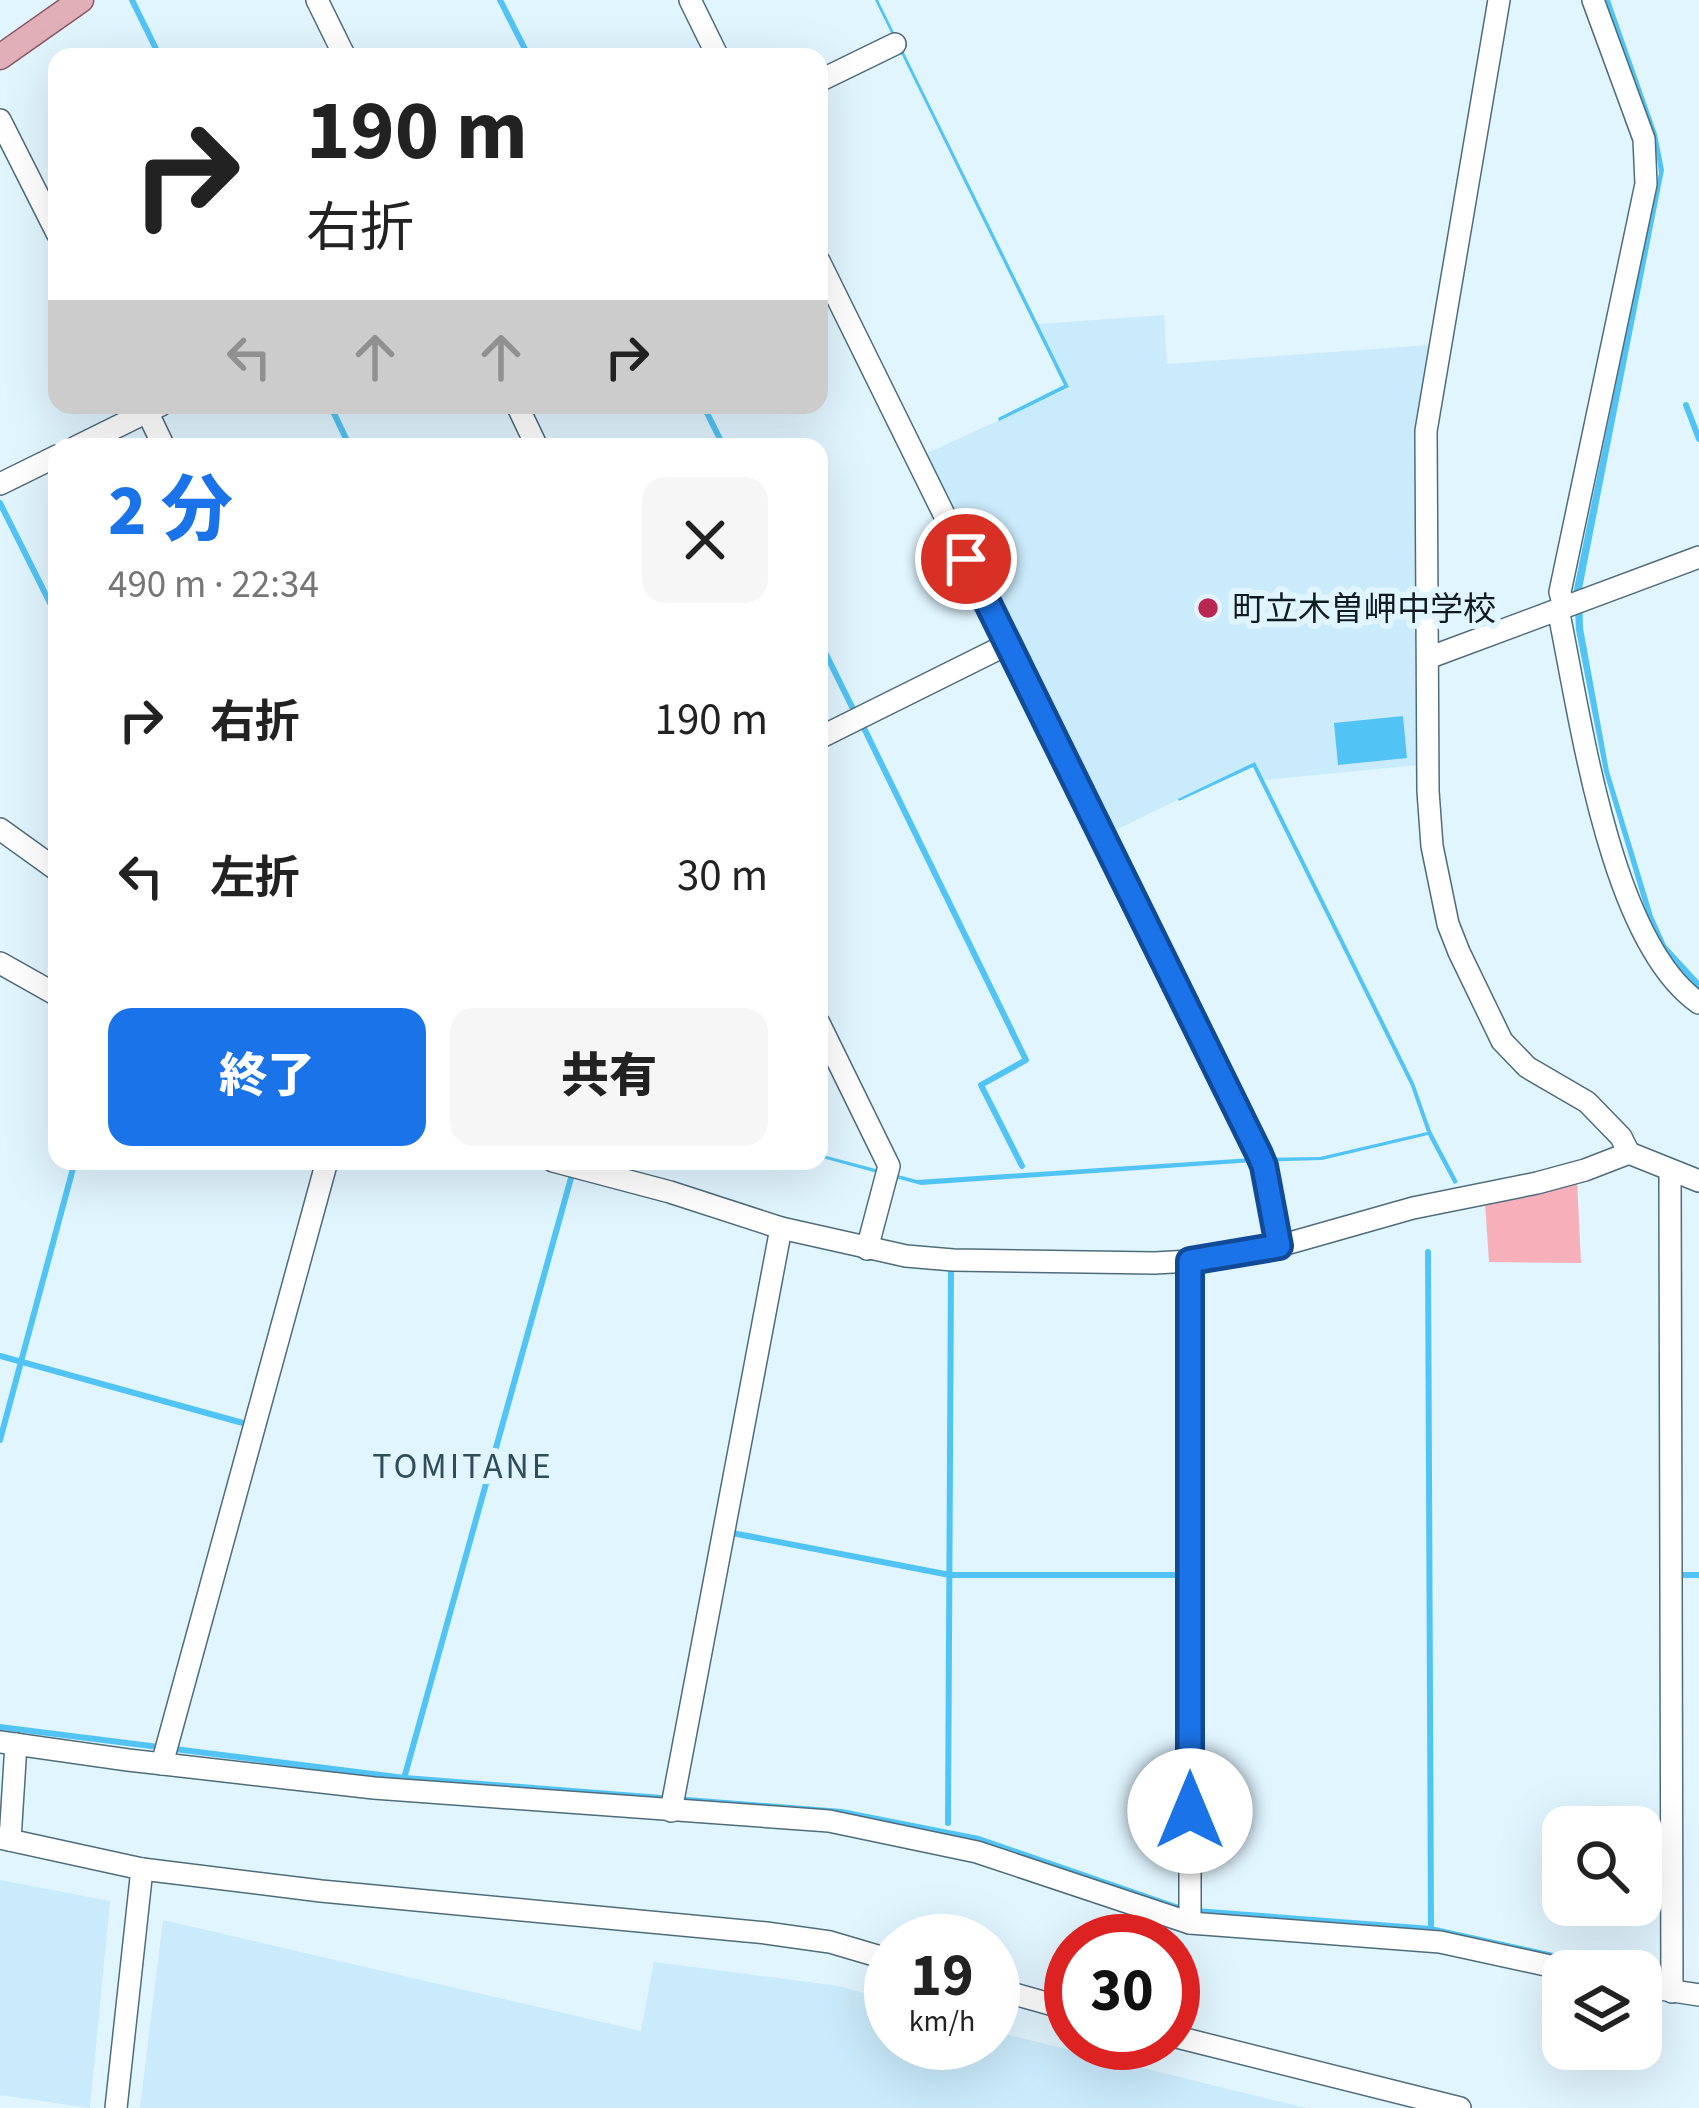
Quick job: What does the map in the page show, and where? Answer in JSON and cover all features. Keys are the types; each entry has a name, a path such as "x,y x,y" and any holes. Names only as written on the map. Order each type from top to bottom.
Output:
{"main road":[{"path":"0,57 81,0"}],"street":[{"path":"317,0 341,48"},
{"path":"690,0 714,48"},
{"path":"1499,0 1426,431 1432,846 1448,924 1502,1041 1528,1067 1587,1102 1621,1137 1628,1154"},
{"path":"1593,0 1644,139 1646,184 1560,592 1569,605 1592,777 1635,918 1662,967 1699,1003"},
{"path":"828,77 896,44"},
{"path":"0,120 48,215"},
{"path":"828,279 1262,1160 1279,1246"},
{"path":"93,438 138,414"},
{"path":"0,484 48,460"},
{"path":"1428,658 1699,557"},
{"path":"828,734 1008,644"},
{"path":"0,829 48,863"},
{"path":"0,963 48,990"},
{"path":"828,1043 887,1174 867,1249"},
{"path":"587,1170 781,1228 867,1249 953,1260 1190,1261 1279,1246 1413,1208 1537,1183 1628,1154 1699,1181"},
{"path":"165,1754 325,1170"},
{"path":"1670,1170 1672,1984"},
{"path":"673,1802 781,1228"},
{"path":"864,1952 766,1933 321,1891 142,1869 5,1839 8,1743 165,1754 396,1790 673,1802 829,1821 977,1852 1190,1914 1190,1261"},
{"path":"116,2108 142,1869"},
{"path":"1200,1915 1421,1940 1542,1965"},
{"path":"1662,1985 1699,1995"},
{"path":"1200,2043 1460,2108"}],"shaded area":[{"name":"町立木曽岬中学校","path":"1164,315 1167,364 1429,345 1418,430 1419,765 1264,780 1255,762 1108,834 923,455 1069,388 1038,324"},
{"path":"1577,1181 1581,1263 1489,1262 1485,1203"},
{"path":"0,1880 110,1901 90,2108 0,2095"},
{"path":"163,1920 641,2031 654,1962 839,1986 864,1993 864,2070 1020,2070 1020,2038 1044,2044 1044,2070 1152,2070 1306,2108 140,2108"}],"water":[{"path":"875,0 1069,387 999,421 1064,385"},
{"path":"1605,0 1610,0 1657,134 1664,170 1582,589 1583,628 1609,771 1653,916 1666,945 1699,981 1699,990 1661,947 1648,919 1604,772 1576,630 1574,589 1659,173 1654,137"},
{"path":"1403,716 1407,758 1338,765 1334,723"},
{"path":"1255,762 1458,1182 1454,1184 1428,1135 1322,1160 921,1185 828,1159 917,1180 1320,1157 1427,1132 1411,1086 1253,767 1178,799"},
{"path":"0,1724 405,1775 842,1809 979,1836 1176,1904 1431,1926 1542,1950 1542,1955 1433,1931 1202,1914 979,1842 841,1815 405,1781 0,1730"}],"waterway":[{"path":"132,0 156,48"},
{"path":"500,0 524,48"},
{"path":"1686,405 1699,439"},
{"path":"334,414 346,438"},
{"path":"708,414 720,438"},
{"path":"0,503 48,599"},
{"path":"828,658 855,713"},
{"path":"862,724 1026,1060 981,1085 1022,1166"},
{"path":"0,1440 73,1170"},
{"path":"405,1775 571,1178"},
{"path":"1428,1252 1431,1926"},
{"path":"948,1823 951,1273"},
{"path":"0,1356 243,1423"},
{"path":"732,1533 950,1575 1178,1575"},
{"path":"1684,1575 1699,1575"}],"place":[{"name":"町立木曽岬中学校","path":"1208,608"}],"district":[{"name":"TOMITANE","path":"463,1465"}],"route":[{"path":"966,559 1259,1154 1279,1246 1190,1261 1190,1811"}]}
